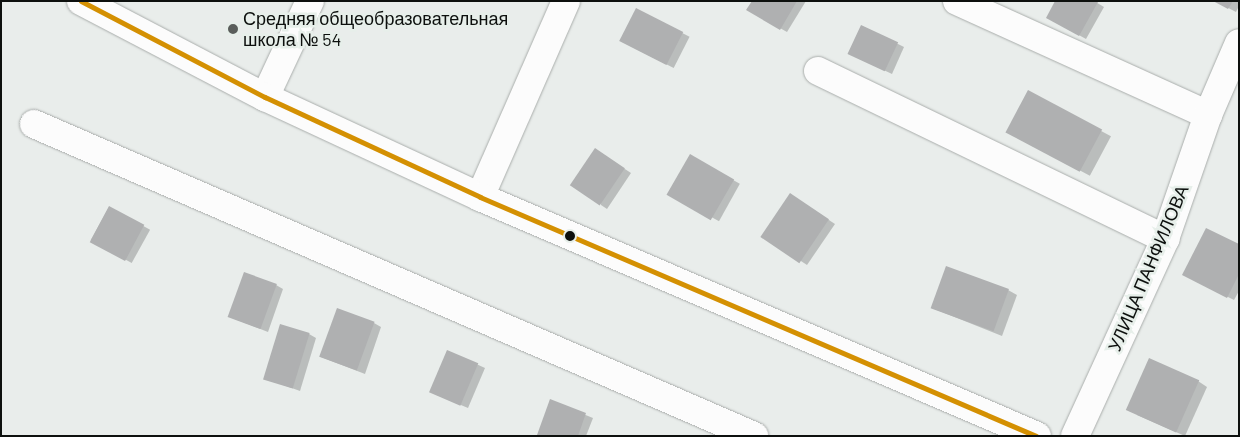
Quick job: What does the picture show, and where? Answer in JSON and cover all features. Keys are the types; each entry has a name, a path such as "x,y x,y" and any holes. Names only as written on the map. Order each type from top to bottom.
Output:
{"street":[{"path":"81,1 265,97 480,197 1037,436"},
{"path":"265,97 310,1"},
{"path":"480,197 566,1"},
{"path":"957,1 987,8 1208,115"},
{"name":"УЛИЦА ПАНФИЛОВА","path":"1076,436 1165,239 1208,115 1239,43"},
{"path":"818,71 1165,239"},
{"path":"34,124 754,436"}],"building":[{"path":"752,1 797,1 780,30 746,10"},
{"path":"1055,1 1098,2 1079,36 1046,18"},
{"path":"1213,1 1233,1 1228,9"},
{"path":"636,8 683,32 666,65 619,41"},
{"path":"861,25 898,42 885,71 847,54"},
{"path":"1028,90 1102,129 1080,172 1005,132"},
{"path":"595,148 625,168 600,205 570,185"},
{"path":"690,154 734,180 711,220 666,195"},
{"path":"790,193 829,219 799,263 760,237"},
{"path":"109,206 144,225 125,261 90,242"},
{"path":"1206,228 1239,244 1239,274 1227,298 1182,275"},
{"path":"946,266 1009,289 994,331 931,308"},
{"path":"244,272 277,284 260,329 228,317"},
{"path":"337,308 375,322 357,371 319,357"},
{"path":"280,324 310,333 293,389 263,379"},
{"path":"447,350 478,363 460,406 429,392"},
{"path":"1149,358 1199,380 1176,432 1126,410"},
{"path":"550,399 586,413 578,436 537,435"}],"transit line":[{"path":"81,1 265,97 480,197 1036,436"}],"place":[{"name":"Средняя общеобразовательная школа № 54","path":"233,29"}]}
